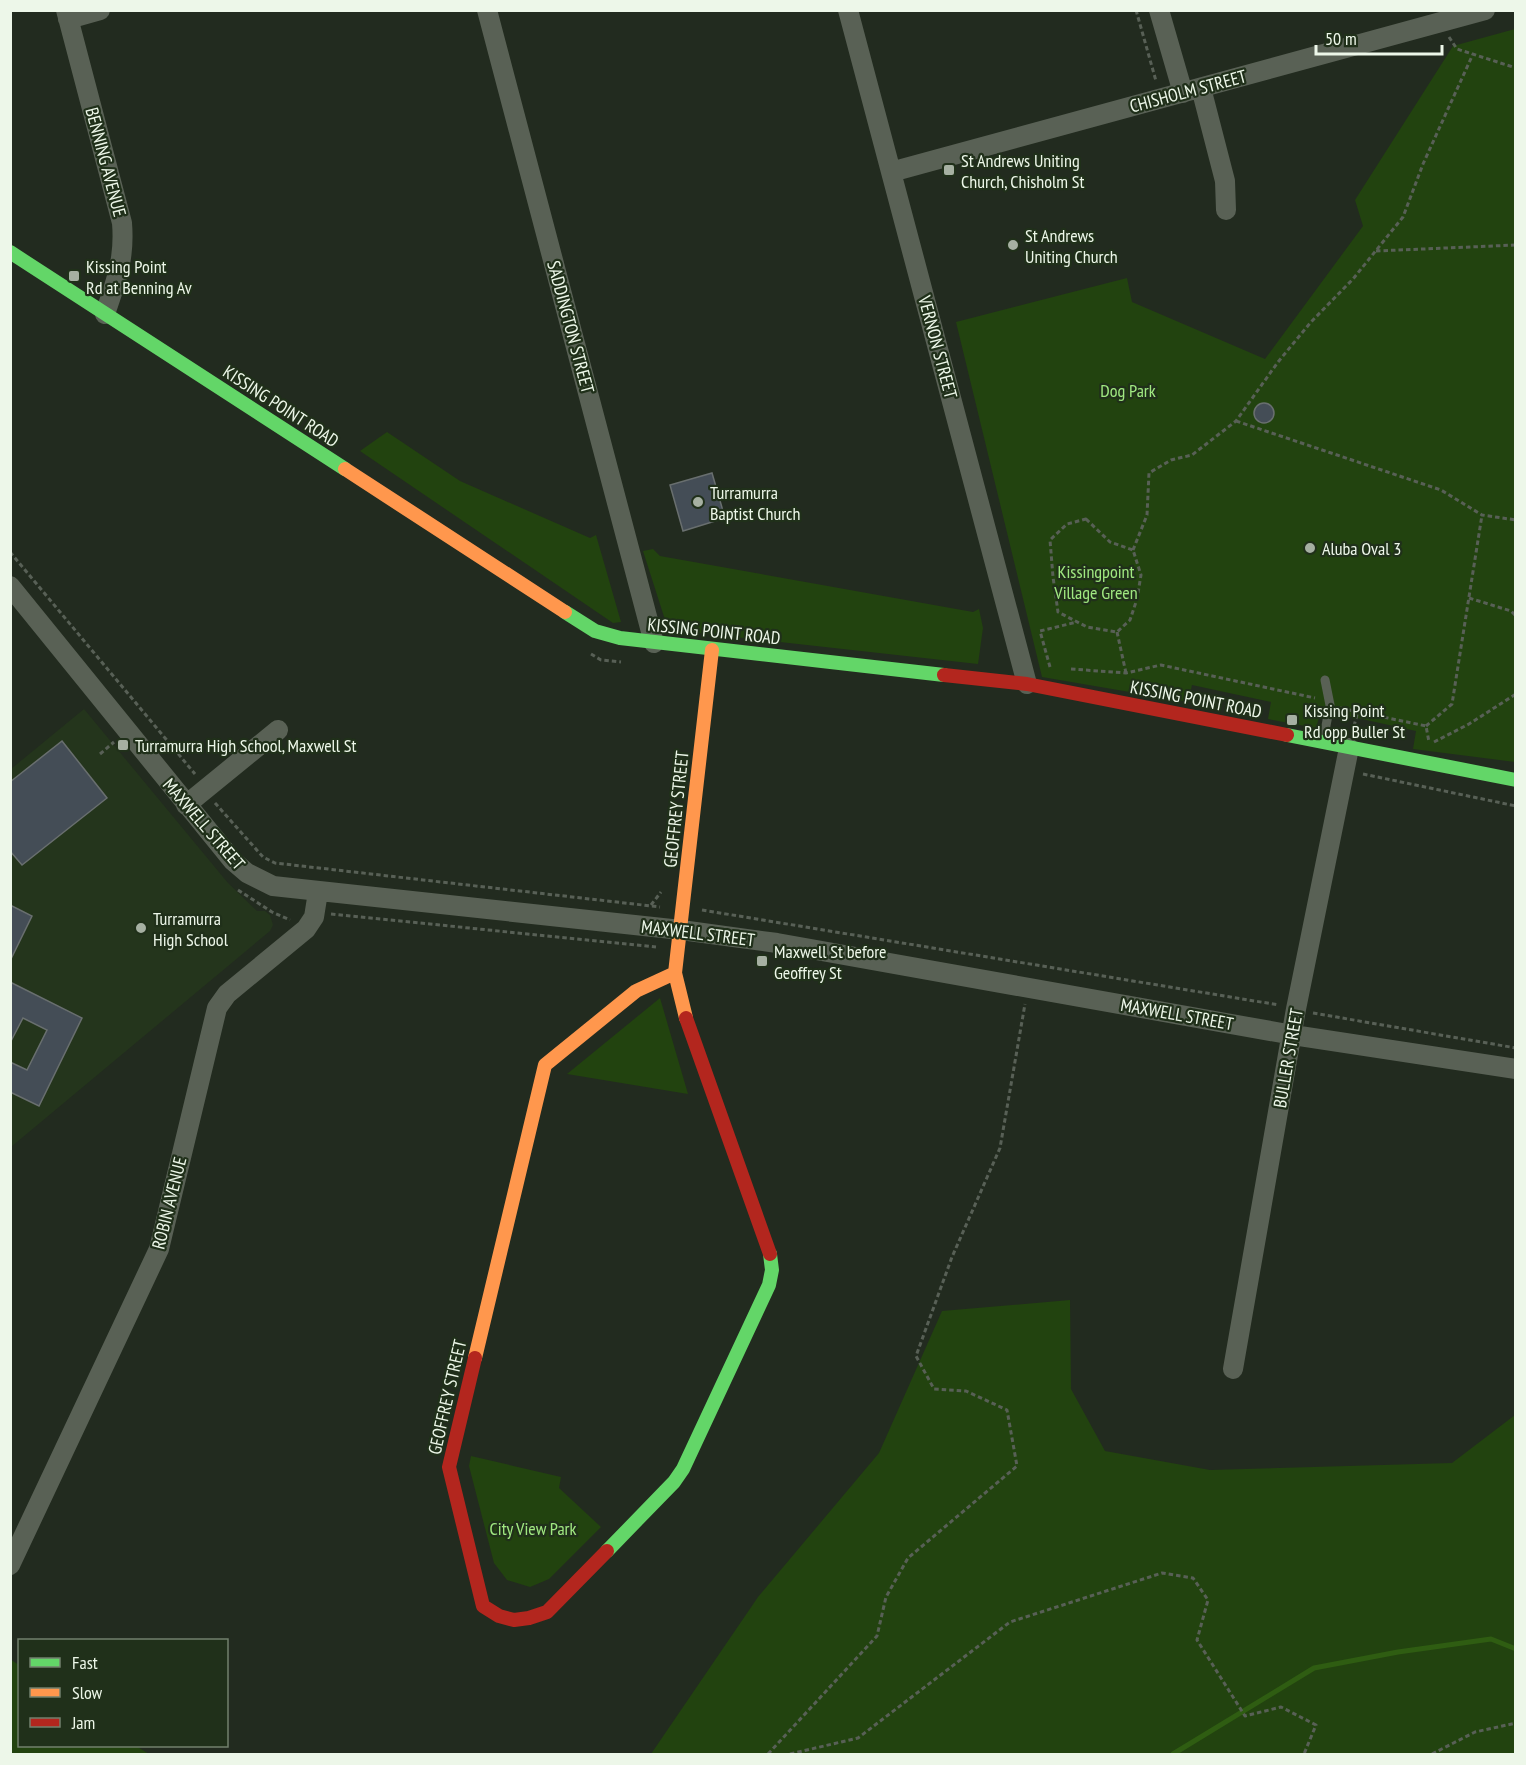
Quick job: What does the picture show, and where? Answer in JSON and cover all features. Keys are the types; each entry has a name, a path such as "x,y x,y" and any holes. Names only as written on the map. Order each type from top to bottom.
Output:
{"street":[{"path":"67,15 100,10"},
{"name":"SADDINGTON STREET","path":"487,10 654,643"},
{"name":"VERNON STREET","path":"849,10 1027,684"},
{"path":"1159,10 1192,90 1225,181 1226,210"},
{"name":"CHISHOLM STREET","path":"891,172 1485,10"},
{"name":"BENNING AVENUE","path":"67,15 122,224 124,246 121,266 105,314"},
{"name":"KISSING POINT ROAD","path":"10,252 595,631 620,638 654,643 1027,684 1515,780"},
{"name":"MAXWELL STREET","path":"10,586 186,805 234,861 247,873 273,886 681,930 777,944 1293,1035 1515,1069"},
{"name":"GEOFFREY STREET","path":"675,973 636,991 545,1065 449,1467 483,1606 495,1615 509,1620 528,1620 547,1612 674,1482 683,1469 769,1285 772,1270 770,1255 682,1008 675,973 712,650"},
{"path":"186,805 278,730"},
{"name":"BULLER STREET","path":"1233,1369 1296,1010 1348,748"},
{"name":"ROBIN AVENUE","path":"10,1565 159,1249 217,1008 227,994 306,928 314,917 318,892"}],"lane":[{"path":"1322,743 1330,705 1325,680"}],"path":[{"path":"1136,10 1157,84"},
{"path":"1439,23 1458,49 1515,68"},
{"path":"1117,632 1130,620 1137,599 1141,575 1133,550 1147,515 1149,473 1172,460 1192,455 1236,421 1278,362 1311,322 1353,279 1403,217 1473,54"},
{"path":"1376,251 1515,245"},
{"path":"1236,421 1441,490 1482,515 1515,520"},
{"path":"1426,726 1452,704 1482,515"},
{"path":"1117,632 1087,627 1058,612 1050,540 1067,524 1086,519 1110,542 1133,550"},
{"path":"10,552 198,778"},
{"path":"1469,598 1510,611 1515,616"},
{"path":"1060,668 1049,667 1040,631 1077,622"},
{"path":"1117,632 1126,673"},
{"path":"1071,669 1126,673 1161,665 1316,698 1323,704 1426,726"},
{"path":"1426,726 1429,744 1469,724 1515,694"},
{"path":"1353,728 1358,711"},
{"path":"100,754 114,742"},
{"path":"1363,774 1515,806"},
{"path":"215,803 262,857 276,863 668,908"},
{"path":"699,910 1284,1006"},
{"path":"330,914 663,948"},
{"path":"768,1755 877,1636 885,1597 908,1558 1017,1466 1007,1410 966,1391 934,1389 916,1356 952,1257 1000,1148 1028,988"},
{"path":"1307,1012 1515,1048"},
{"path":"790,1755 858,1738 1010,1622 1162,1573 1193,1578 1208,1600 1197,1640 1245,1716 1281,1707 1316,1725 1304,1755"},
{"path":"1432,1755 1475,1732 1515,1723"}],"shaded area":[{"name":"Turramurra High School","path":"84,709 228,883 257,911 265,911 270,915 273,925 270,931 11,1147 11,769"}],"green space":[{"path":"1515,29 1515,762 1413,749 1416,731 1321,710 1316,728 1268,719 1271,702 1192,685 1188,702 1042,677 956,322 1127,278 1132,302 1265,359 1363,226 1355,200 1453,46"},
{"path":"387,432 460,481 590,538 596,535 621,622 613,623 360,451"},
{"path":"653,549 660,556 973,612 979,609 983,628 978,664 681,631 667,626 643,551"},
{"path":"660,998 688,1094 567,1074"},
{"path":"1070,1300 1071,1389 1105,1451 1210,1470 1452,1463 1515,1415 1515,1754 651,1754 758,1597 879,1453 942,1311"},
{"name":"City View Park","path":"471,1456 561,1477 559,1488 601,1527 549,1579 530,1587 507,1580 494,1563 469,1466"},
{"path":"10,1659 18,1664 18,1747 138,1747 149,1754 11,1754"}],"building":[{"path":"1264,403 1271,406 1274,413 1271,420 1264,423 1257,420 1254,413 1257,406"},
{"name":"Turramurra Baptist Church","path":"712,473 725,518 683,531 670,485"},
{"path":"62,741 107,798 22,865 10,851 10,782"},
{"path":"10,905 32,916 10,961"},
{"path":"10,982 82,1018 39,1106 10,1092 10,1062 27,1070 47,1030 23,1018 10,1043"}],"waterway":[{"path":"1173,1754 1314,1668 1398,1652 1491,1639 1516,1649"}],"traffic: fast":[{"path":"10,252 345,469"},
{"path":"565,612 595,631 620,638 944,675"},
{"path":"1287,735 1516,780"},
{"path":"607,1551 674,1482 683,1469 769,1285 772,1270 770,1254"}],"traffic: slow":[{"path":"345,469 565,612"},
{"path":"686,1018 675,973 712,650"},
{"path":"475,1358 545,1065 636,991 675,973"}],"traffic: jam":[{"path":"944,675 1027,684 1287,735"},
{"path":"686,1018 770,1254"},
{"path":"475,1358 449,1467 483,1606 499,1616 514,1620 547,1612 607,1551"}],"place":[{"name":"St Andrews Uniting Church, Chisholm St","path":"949,170"},
{"name":"St Andrews Uniting Church","path":"1013,245"},
{"name":"Kissing Point Rd at Benning Av","path":"74,276"},
{"name":"Turramurra Baptist Church","path":"698,502"},
{"name":"Aluba Oval 3","path":"1310,548"},
{"name":"Kissing Point Rd opp Buller St","path":"1292,720"},
{"name":"Turramurra High School, Maxwell St","path":"123,745"},
{"name":"Turramurra High School","path":"141,928"},
{"name":"Maxwell St before Geoffrey St","path":"762,961"}],"park label":[{"name":"Dog Park","path":"1128,390"},
{"name":"Kissingpoint Village Green","path":"1096,581"}]}
